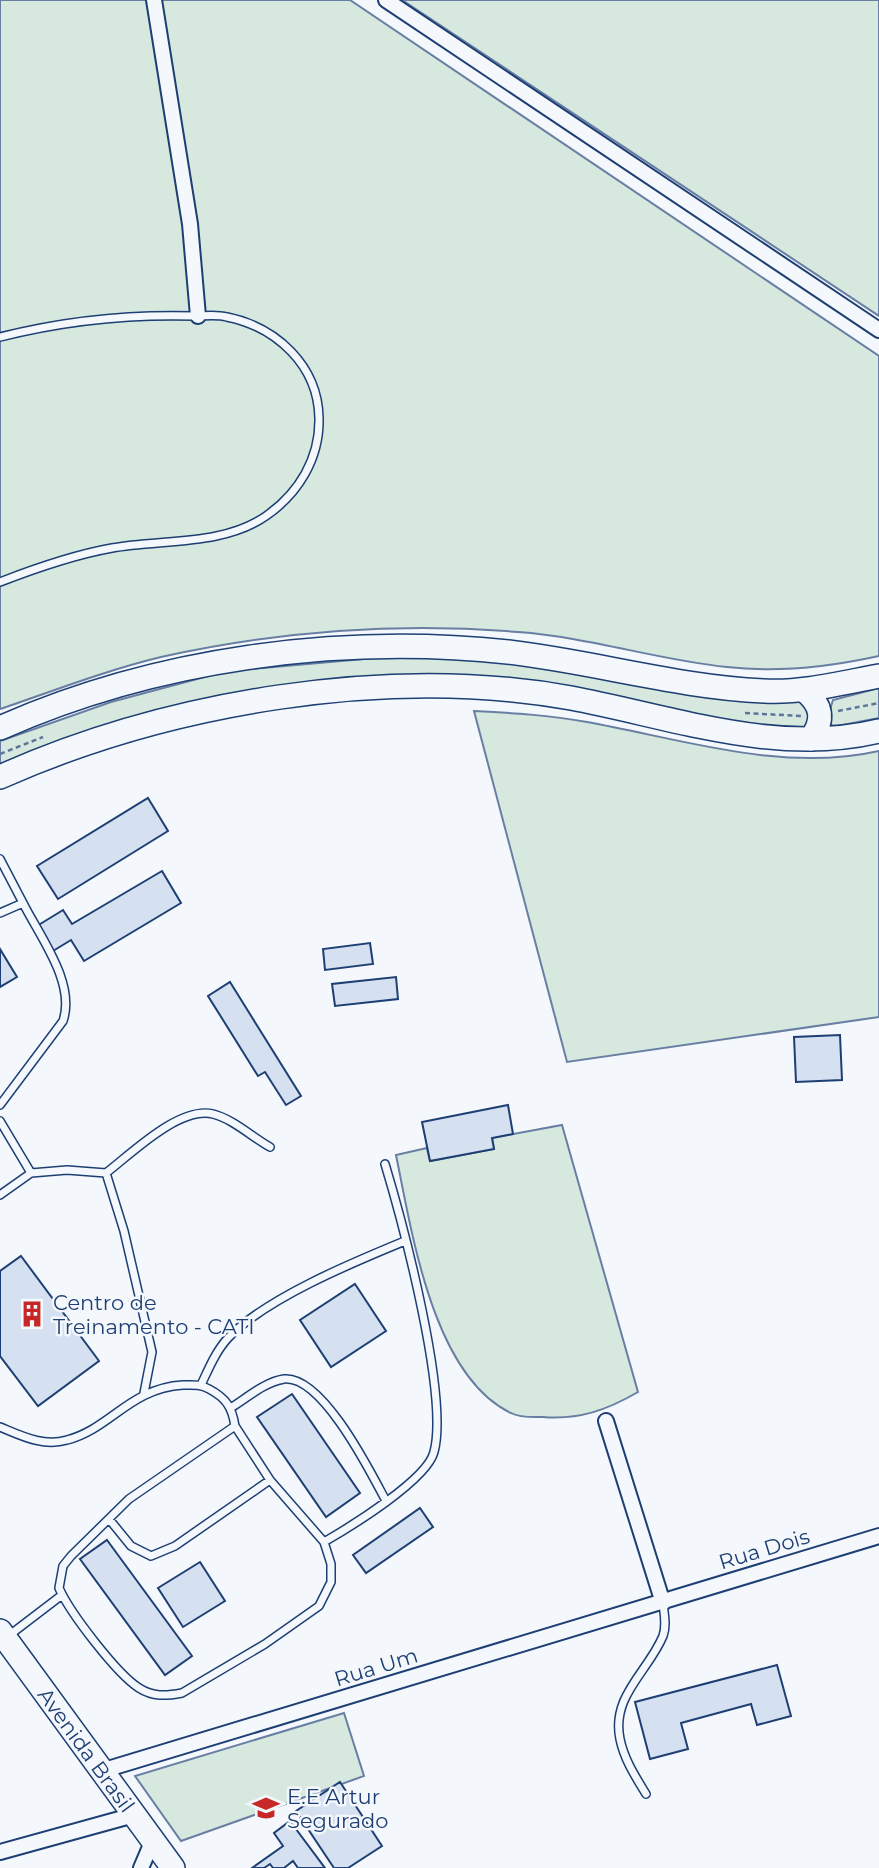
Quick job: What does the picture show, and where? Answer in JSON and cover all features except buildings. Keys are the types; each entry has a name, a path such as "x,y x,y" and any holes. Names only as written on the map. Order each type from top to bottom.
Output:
{"main road":[{"path":"0,728 77,700 183,670 253,658 364,649 440,648 506,652 697,685 765,691 804,690 879,676"},
{"path":"0,777 104,736 218,708 301,694 391,687 485,689 569,698 700,727 811,740 879,731"},
{"path":"804,690 817,700 821,715 818,729 811,740"},
{"name":"Avenida Brasil","path":"3,1634 173,1868"}],"street":[{"path":"154,0 190,224 198,316"},
{"path":"386,0 879,330"},
{"path":"606,1421 663,1603"},
{"name":"Rua Dois","path":"663,1603 879,1536"},
{"name":"Rua Um","path":"101,1771 663,1603"},
{"path":"0,1852 134,1815"},
{"path":"141,1868 153,1840"}],"lane":[{"path":"0,337 150,314 222,316 254,326 286,345 299,357 313,386 319,408 320,430 313,459 304,478 267,515 246,528 207,537 110,548 44,565 0,582"},
{"path":"0,859 66,991 67,1009 63,1021 0,1105"},
{"path":"0,913 23,903"},
{"path":"0,1195 31,1173 67,1170 106,1173 157,1133 201,1113 223,1118 270,1147"},
{"path":"0,1121 31,1173"},
{"path":"324,1542 386,1501 423,1469 434,1453 438,1408 405,1241 385,1164"},
{"path":"106,1173 124,1231 152,1352 144,1393"},
{"path":"201,1385 218,1351 250,1320 342,1268 405,1241"},
{"path":"232,1408 266,1385 284,1379 296,1380 310,1387 321,1398 363,1458 386,1501"},
{"path":"0,1427 38,1442 69,1440 144,1393 175,1386 201,1385 219,1394 232,1408 235,1426 270,1480 324,1542 331,1564 331,1582 319,1606 265,1644 174,1695 150,1693 123,1675 62,1595 59,1580 64,1566 129,1499 235,1426"},
{"path":"109,1519 131,1546 151,1556 175,1546 270,1480"},
{"path":"3,1634 62,1595"},
{"path":"646,1794 627,1762 619,1738 618,1713 631,1684 663,1636 663,1603"}],"shaded area":[{"path":"0,0 350,0 879,356 879,656 803,668 746,669 701,664 571,639 518,632 428,628 339,631 250,641 161,657 100,674 0,709"},
{"path":"402,0 879,0 879,316"},
{"path":"398,656 466,657 807,701 812,706 807,730 778,730 396,680 0,765 0,741 111,702 227,671"},
{"path":"879,688 879,718 829,725 828,716 833,700"},
{"path":"474,711 573,720 769,756 842,757 879,751 879,1017 567,1062"},
{"path":"562,1125 638,1392 604,1409 581,1415 556,1418 522,1416 511,1413 484,1394 462,1368 445,1336 419,1261 396,1155 427,1148 430,1161 494,1149 492,1138"},
{"path":"344,1713 364,1776 181,1841 135,1776"}],"place":[{"name":"Centro de Treinamento - CATI","path":"32,1314"},
{"name":"E.E Artur Segurado","path":"266,1808"}]}
